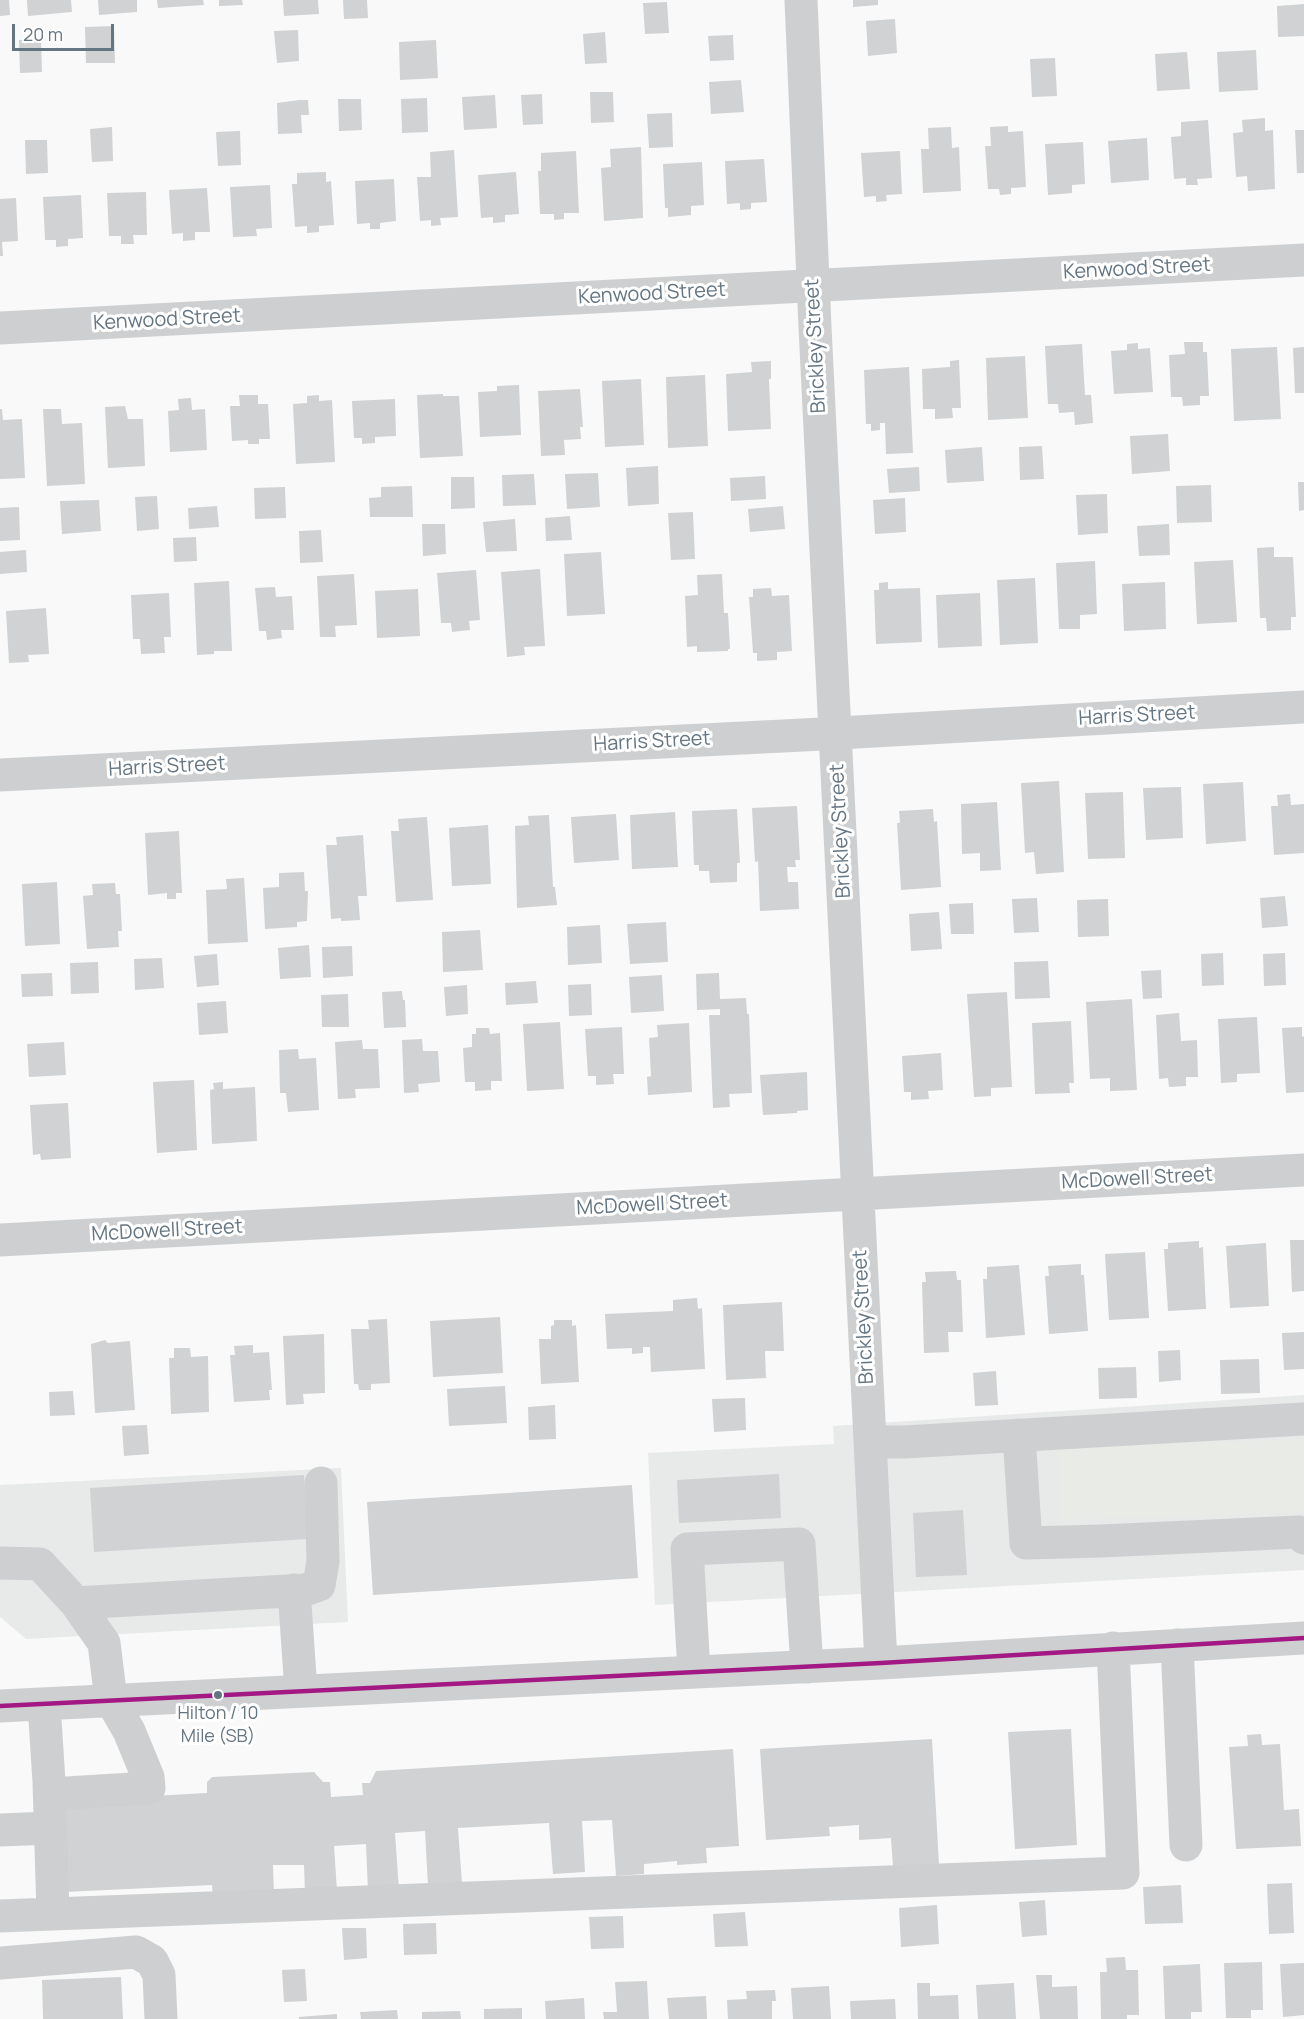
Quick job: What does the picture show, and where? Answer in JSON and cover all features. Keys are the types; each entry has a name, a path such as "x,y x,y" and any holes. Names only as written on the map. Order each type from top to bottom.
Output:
{"street":[{"name":"Brickley Street","path":"801,0 881,1663"},
{"name":"Kenwood Street","path":"0,328 1304,260"},
{"name":"Harris Street","path":"0,775 1304,707"},
{"name":"McDowell Street","path":"0,1240 1304,1170"},
{"path":"870,1442 1304,1419"},
{"path":"1019,1435 1026,1543 1299,1532 1304,1538"},
{"path":"76,1603 304,1590 319,1585 323,1561 321,1483"},
{"path":"694,1672 687,1549 799,1544 807,1666"},
{"path":"0,1563 40,1564 76,1603 104,1642 111,1700 129,1731 148,1777 149,1788 50,1794"},
{"path":"294,1590 301,1691"},
{"path":"0,1706 881,1663 1304,1638"},
{"path":"1178,1645 1186,1845"},
{"path":"0,1916 1124,1873 1113,1648"},
{"path":"44,1704 50,1794 53,1913"},
{"path":"0,1830 51,1828"},
{"path":"0,1963 136,1952 152,1961 159,1975 161,2019"}],"shaded area":[{"path":"1304,1395 1304,1570 655,1605 648,1453 834,1444 833,1426"},
{"path":"1304,1439 1304,1512 1060,1520 1058,1448"},
{"path":"341,1468 348,1622 26,1639 0,1617 0,1485"}],"building":[{"path":"0,0 9,0 10,15 0,16"},
{"path":"27,0 71,0 72,12 28,16"},
{"path":"98,0 137,0 137,12 99,15"},
{"path":"157,0 203,0 204,5 158,8"},
{"path":"219,0 242,0 243,5 219,6"},
{"path":"283,0 318,0 319,14 284,16"},
{"path":"343,0 367,0 368,18 344,19"},
{"path":"853,0 878,0 878,5 853,7"},
{"path":"667,2 669,33 645,34 643,3"},
{"path":"1304,4 1304,36 1278,37 1277,6"},
{"path":"895,19 897,53 868,56 866,21"},
{"path":"114,26 115,63 86,63 85,27"},
{"path":"298,30 299,61 277,63 274,31"},
{"path":"605,32 607,63 585,64 583,34"},
{"path":"733,35 734,60 710,61 708,36"},
{"path":"41,39 42,72 20,73 19,40"},
{"path":"436,40 438,78 400,80 399,42"},
{"path":"1256,50 1258,90 1219,92 1217,52"},
{"path":"1187,52 1190,89 1157,91 1155,54"},
{"path":"1055,58 1057,96 1032,97 1030,59"},
{"path":"741,80 744,112 711,114 709,82"},
{"path":"590,92 613,92 614,122 591,123"},
{"path":"542,94 543,124 523,125 521,95"},
{"path":"495,95 497,128 464,130 462,97"},
{"path":"427,98 428,132 402,133 401,99"},
{"path":"338,99 361,99 362,130 339,131"},
{"path":"308,100 309,115 301,115 302,133 278,134 277,103"},
{"path":"672,113 673,147 649,148 647,114"},
{"path":"1265,118 1265,131 1273,130 1275,189 1248,191 1247,176 1236,177 1233,133 1243,132 1242,120"},
{"path":"1208,120 1212,178 1197,179 1198,185 1186,185 1186,178 1174,179 1171,137 1181,136 1181,122"},
{"path":"1008,126 1008,132 1023,131 1026,187 1011,188 1011,194 1000,195 999,189 988,189 985,146 991,146 990,127"},
{"path":"112,127 113,161 92,162 90,129"},
{"path":"951,127 952,148 959,147 961,191 923,193 921,149 929,149 928,128"},
{"path":"1295,130 1304,130 1304,173 1297,173"},
{"path":"240,131 241,165 218,166 216,132"},
{"path":"1147,138 1149,180 1111,183 1108,141"},
{"path":"25,140 47,140 48,173 26,174"},
{"path":"1083,142 1085,184 1072,185 1072,193 1048,195 1045,144"},
{"path":"641,147 643,218 604,221 601,168 611,167 610,149"},
{"path":"454,150 458,217 440,218 441,225 431,226 431,220 420,221 417,177 431,177 430,152"},
{"path":"576,151 579,213 564,213 564,219 554,220 554,214 540,214 538,171 541,171 541,153"},
{"path":"900,151 902,194 886,195 887,201 876,202 876,196 864,197 861,153"},
{"path":"764,159 767,202 751,203 751,209 740,210 740,203 727,204 725,161"},
{"path":"702,162 704,205 691,206 691,215 668,217 668,208 665,208 663,164"},
{"path":"326,172 326,182 331,181 334,225 319,226 319,232 307,233 307,226 295,227 292,184 297,184 297,173"},
{"path":"516,172 519,214 505,215 505,222 493,223 493,217 481,218 478,175"},
{"path":"394,179 396,221 380,223 380,229 370,229 370,223 357,224 355,181"},
{"path":"270,185 272,228 256,229 257,236 233,237 230,187"},
{"path":"207,188 210,232 195,232 195,240 183,241 183,233 172,234 169,190"},
{"path":"146,192 147,235 133,235 134,244 121,244 121,236 109,236 107,193"},
{"path":"81,195 83,238 68,239 68,246 56,247 56,240 45,240 43,197"},
{"path":"16,198 18,241 2,242 3,256 0,256 0,199"},
{"path":"1184,342 1203,342 1203,352 1207,352 1209,396 1200,396 1200,405 1183,406 1182,397 1171,397 1169,355 1185,354"},
{"path":"1138,343 1138,349 1150,348 1153,392 1114,394 1111,351 1127,350 1127,344"},
{"path":"1082,344 1085,395 1091,395 1093,423 1075,425 1074,412 1059,413 1058,404 1048,404 1045,346"},
{"path":"1277,347 1281,419 1234,421 1231,349"},
{"path":"1304,347 1304,393 1295,393 1293,348"},
{"path":"1025,356 1028,418 988,420 986,358"},
{"path":"959,360 961,408 952,408 953,418 935,419 935,409 923,409 922,369 950,367 950,361"},
{"path":"771,361 771,379 769,379 771,429 728,431 726,374 752,372 751,362"},
{"path":"909,367 913,453 886,454 885,423 880,423 880,430 871,431 871,424 866,424 864,370"},
{"path":"705,375 708,446 668,448 666,377"},
{"path":"641,379 644,445 605,447 602,381"},
{"path":"519,385 521,435 480,437 478,392 497,391 497,386"},
{"path":"580,389 583,427 580,427 581,439 564,440 565,455 541,456 538,391"},
{"path":"443,394 443,396 459,396 463,456 420,458 417,395"},
{"path":"239,395 258,395 258,404 268,404 270,439 259,439 259,444 248,444 248,440 232,441 230,406 240,406"},
{"path":"319,395 319,401 332,400 335,462 296,464 293,404 307,403 307,396"},
{"path":"191,398 192,410 205,409 207,450 170,452 168,411 179,410 178,399"},
{"path":"395,399 396,436 375,437 375,443 362,444 362,438 354,438 352,401"},
{"path":"125,406 128,419 143,419 145,466 108,468 105,407"},
{"path":"0,409 2,409 3,420 22,419 25,478 0,479"},
{"path":"43,409 61,409 62,424 82,423 85,484 47,486"},
{"path":"1168,434 1170,471 1132,474 1130,436"},
{"path":"1042,446 1044,479 1020,480 1019,447"},
{"path":"982,447 984,481 947,483 945,450"},
{"path":"658,466 659,504 628,506 626,468"},
{"path":"919,467 920,491 889,493 887,469"},
{"path":"598,473 600,507 567,509 565,474"},
{"path":"534,474 536,505 503,506 502,475"},
{"path":"765,476 766,499 731,501 730,478"},
{"path":"451,477 474,477 475,508 451,509"},
{"path":"1298,482 1304,482 1304,510 1299,511"},
{"path":"1211,485 1212,522 1177,523 1176,486"},
{"path":"412,486 413,517 370,517 369,498 381,497 381,487"},
{"path":"285,487 286,518 255,519 254,488"},
{"path":"1107,494 1108,533 1078,535 1076,495"},
{"path":"157,496 159,529 137,531 135,497"},
{"path":"905,498 906,532 875,534 873,500"},
{"path":"99,500 101,531 62,534 60,501"},
{"path":"217,506 219,527 189,529 188,508"},
{"path":"783,506 785,529 750,532 748,509"},
{"path":"19,507 20,540 0,541 0,508"},
{"path":"693,512 695,559 671,560 668,513"},
{"path":"570,516 572,540 546,541 545,518"},
{"path":"515,519 517,551 486,552 483,522"},
{"path":"422,524 445,524 446,554 423,556"},
{"path":"1169,524 1170,555 1139,556 1137,526"},
{"path":"321,530 323,562 300,563 299,531"},
{"path":"196,537 197,561 174,562 173,538"},
{"path":"1274,547 1274,557 1293,557 1296,617 1291,617 1291,630 1267,631 1266,618 1260,618 1257,548"},
{"path":"26,550 27,572 0,574 0,552"},
{"path":"601,552 605,614 567,616 564,554"},
{"path":"1233,560 1237,622 1197,624 1194,562"},
{"path":"1095,561 1097,614 1080,615 1080,629 1059,629 1056,563"},
{"path":"540,569 545,646 524,647 525,655 507,657 501,572"},
{"path":"476,570 480,620 469,621 470,630 452,632 451,623 441,623 437,573"},
{"path":"354,574 357,625 335,626 336,637 320,637 317,576"},
{"path":"722,574 724,613 728,613 730,649 728,651 697,652 697,646 687,647 685,596 698,595 697,575"},
{"path":"1035,578 1038,643 1000,645 997,580"},
{"path":"229,581 232,651 214,651 214,654 197,655 194,583"},
{"path":"888,582 888,589 920,588 922,642 876,644 874,590 879,590 879,583"},
{"path":"1165,582 1166,629 1124,631 1122,584"},
{"path":"275,587 276,597 292,596 294,630 281,630 282,638 267,640 266,631 259,631 255,588"},
{"path":"771,588 772,596 789,595 792,651 777,652 777,660 757,661 757,653 753,653 749,597 753,597 753,589"},
{"path":"418,589 420,636 377,638 375,591"},
{"path":"169,593 171,637 164,637 165,653 141,654 140,639 133,639 131,595"},
{"path":"980,593 982,646 938,648 936,595"},
{"path":"46,608 49,654 28,655 29,662 9,663 6,611"},
{"path":"1059,781 1064,872 1036,874 1034,852 1025,853 1021,783"},
{"path":"1243,782 1246,841 1206,844 1203,784"},
{"path":"1181,787 1183,838 1146,840 1143,788"},
{"path":"1123,792 1125,858 1088,859 1085,793"},
{"path":"1290,794 1291,805 1304,804 1304,853 1274,855 1271,806 1278,806 1277,795"},
{"path":"997,802 1001,870 980,871 980,853 962,854 961,804"},
{"path":"797,806 800,860 795,860 796,867 787,867 788,882 798,882 799,909 760,911 758,861 755,862 752,808"},
{"path":"737,809 740,863 737,863 737,882 710,883 709,871 699,871 699,865 694,865 692,811"},
{"path":"933,809 934,822 937,821 941,887 901,890 897,823 900,823 899,811"},
{"path":"675,812 678,867 632,869 630,815"},
{"path":"616,814 619,860 574,863 571,817"},
{"path":"549,815 553,887 555,887 557,905 517,908 515,826 529,825 528,816"},
{"path":"427,817 433,900 396,902 391,831 399,831 398,819"},
{"path":"488,825 491,884 452,886 449,828"},
{"path":"179,831 182,893 176,893 176,899 167,899 167,893 148,895 145,833"},
{"path":"363,835 367,896 358,896 360,920 331,919 326,845 337,845 336,837"},
{"path":"304,872 305,891 308,891 307,921 297,922 297,927 265,929 263,888 279,887 279,873"},
{"path":"244,878 248,942 208,944 206,890 227,889 226,879"},
{"path":"57,882 60,944 25,946 22,884"},
{"path":"115,883 116,894 120,894 122,931 118,931 119,947 87,949 83,896 93,895 92,884"},
{"path":"1285,896 1288,926 1262,928 1260,898"},
{"path":"1037,898 1039,932 1014,933 1012,899"},
{"path":"1108,899 1109,936 1078,937 1077,900"},
{"path":"973,903 974,934 951,934 949,904"},
{"path":"939,912 942,949 911,951 909,914"},
{"path":"666,922 668,962 630,964 627,924"},
{"path":"600,925 602,963 568,965 567,927"},
{"path":"480,930 483,970 443,972 442,932"},
{"path":"309,945 311,977 280,979 278,948"},
{"path":"352,946 353,976 323,978 322,947"},
{"path":"1223,953 1224,985 1202,986 1201,954"},
{"path":"1285,953 1286,985 1264,986 1263,954"},
{"path":"217,954 219,985 197,987 194,956"},
{"path":"162,958 164,988 135,990 134,959"},
{"path":"1048,961 1050,998 1015,999 1014,962"},
{"path":"98,962 99,993 71,994 70,963"},
{"path":"1161,970 1162,998 1143,999 1141,971"},
{"path":"52,973 53,996 22,997 21,974"},
{"path":"719,973 720,999 746,998 747,1014 749,1014 752,1093 729,1094 730,1107 713,1108 709,1015 720,1015 720,1009 697,1010 696,974"},
{"path":"662,975 664,1011 631,1013 629,977"},
{"path":"536,981 538,1003 506,1005 505,983"},
{"path":"591,984 592,1015 569,1016 568,985"},
{"path":"467,985 468,1014 446,1016 444,987"},
{"path":"402,991 403,1000 405,1000 406,1027 384,1028 382,992"},
{"path":"1007,992 1012,1087 991,1088 991,1096 974,1097 967,994"},
{"path":"348,994 349,1027 322,1027 321,995"},
{"path":"1132,999 1137,1090 1110,1091 1110,1078 1090,1079 1086,1002"},
{"path":"226,1001 228,1033 199,1035 197,1003"},
{"path":"1179,1013 1181,1041 1197,1040 1198,1077 1186,1077 1186,1086 1169,1087 1168,1078 1159,1079 1156,1015"},
{"path":"1257,1017 1260,1073 1237,1074 1237,1082 1221,1083 1218,1019"},
{"path":"1071,1021 1074,1083 1069,1083 1070,1093 1035,1094 1032,1023"},
{"path":"560,1022 564,1089 527,1091 523,1024"},
{"path":"689,1023 692,1092 648,1095 647,1077 651,1076 649,1038 658,1037 657,1025"},
{"path":"622,1027 624,1074 613,1074 614,1084 596,1085 596,1076 588,1076 585,1029"},
{"path":"1302,1027 1304,1092 1286,1093 1282,1028"},
{"path":"476,1028 489,1028 490,1034 500,1033 502,1081 491,1081 491,1090 475,1091 475,1082 465,1082 463,1048 472,1047 472,1034 476,1034"},
{"path":"422,1039 423,1051 438,1051 440,1082 418,1084 419,1092 404,1093 402,1040"},
{"path":"362,1040 363,1049 378,1049 380,1088 355,1089 356,1098 338,1099 335,1042"},
{"path":"64,1042 66,1075 29,1077 27,1044"},
{"path":"298,1049 299,1059 316,1058 319,1110 288,1112 286,1093 280,1093 279,1050"},
{"path":"941,1053 943,1090 928,1091 929,1099 911,1100 911,1092 904,1092 902,1056"},
{"path":"807,1072 808,1110 763,1115 760,1075"},
{"path":"194,1080 197,1150 157,1153 153,1082"},
{"path":"223,1082 223,1089 255,1087 257,1141 212,1144 210,1090 214,1089 213,1083"},
{"path":"68,1103 71,1158 41,1160 40,1154 33,1155 30,1105"},
{"path":"1290,1240 1304,1240 1304,1291 1292,1292"},
{"path":"1199,1241 1199,1248 1203,1247 1206,1309 1168,1311 1164,1249 1168,1249 1168,1243"},
{"path":"1266,1243 1269,1306 1230,1308 1226,1246"},
{"path":"1145,1252 1149,1318 1109,1320 1105,1254"},
{"path":"1081,1264 1081,1275 1084,1275 1088,1331 1049,1334 1045,1276 1049,1276 1048,1266"},
{"path":"1019,1265 1025,1335 986,1338 983,1279 987,1279 987,1267"},
{"path":"956,1271 957,1280 961,1280 963,1332 948,1332 949,1352 924,1353 922,1282 926,1282 925,1272"},
{"path":"697,1298 698,1309 702,1308 705,1369 651,1372 650,1347 643,1347 643,1353 632,1354 632,1348 607,1349 605,1314 673,1311 673,1300"},
{"path":"782,1302 784,1351 765,1351 766,1378 726,1380 723,1305"},
{"path":"500,1317 503,1373 433,1377 430,1321"},
{"path":"387,1319 390,1383 371,1384 371,1390 359,1390 358,1384 354,1384 351,1329 369,1329 368,1320"},
{"path":"554,1320 572,1320 572,1326 576,1325 579,1382 541,1384 539,1339 551,1339 551,1326 554,1325"},
{"path":"1304,1332 1304,1369 1284,1370 1282,1333"},
{"path":"324,1334 325,1393 303,1394 304,1404 286,1405 283,1336"},
{"path":"105,1340 108,1343 130,1341 135,1410 95,1413 91,1344"},
{"path":"253,1345 253,1353 269,1352 272,1390 269,1390 270,1400 234,1402 230,1355 235,1355 234,1346"},
{"path":"174,1348 190,1348 191,1357 208,1356 209,1412 171,1414 169,1358 174,1358"},
{"path":"1180,1350 1181,1380 1159,1382 1158,1351"},
{"path":"1259,1359 1260,1393 1221,1394 1220,1360"},
{"path":"1136,1367 1137,1398 1099,1399 1098,1368"},
{"path":"996,1371 998,1405 975,1406 973,1373"},
{"path":"505,1386 507,1423 449,1426 447,1389"},
{"path":"73,1391 75,1415 50,1416 49,1392"},
{"path":"745,1398 746,1430 714,1432 712,1399"},
{"path":"555,1405 556,1439 529,1440 528,1407"},
{"path":"147,1425 149,1454 124,1456 122,1426"},
{"path":"779,1474 781,1518 679,1523 677,1480"},
{"path":"304,1475 308,1539 94,1552 90,1488"},
{"path":"632,1485 638,1578 373,1595 367,1502"},
{"path":"963,1510 967,1575 916,1577 913,1513"},
{"path":"1071,1729 1077,1845 1015,1849 1008,1732"},
{"path":"1261,1734 1262,1745 1280,1744 1284,1810 1299,1809 1301,1846 1236,1849 1229,1747 1248,1746 1247,1735"},
{"path":"932,1739 939,1865 893,1867 891,1838 859,1840 859,1825 829,1827 830,1836 766,1840 760,1749"},
{"path":"733,1749 739,1846 706,1848 707,1863 677,1865 677,1861 644,1864 644,1874 616,1876 612,1820 582,1821 585,1872 553,1874 549,1823 458,1828 462,1884 428,1886 425,1831 395,1833 399,1890 368,1892 366,1844 334,1846 337,1891 305,1893 304,1865 273,1865 274,1896 213,1899 212,1885 65,1892 60,1801 207,1793 207,1782 212,1777 314,1772 323,1782 330,1782 331,1797 363,1795 362,1783 370,1783 376,1771"},
{"path":"1292,1883 1294,1933 1269,1934 1267,1884"},
{"path":"1181,1885 1183,1923 1145,1924 1143,1887"},
{"path":"1045,1900 1047,1935 1022,1937 1019,1902"},
{"path":"937,1905 939,1944 901,1947 899,1908"},
{"path":"745,1912 748,1946 715,1947 713,1914"},
{"path":"623,1916 624,1948 591,1949 589,1917"},
{"path":"436,1923 437,1954 404,1955 403,1924"},
{"path":"342,1928 366,1928 367,1958 344,1960"},
{"path":"1125,1957 1126,1970 1138,1970 1139,2015 1127,2015 1127,2019 1101,2019 1100,1972 1107,1972 1106,1958"},
{"path":"1262,1962 1263,2010 1251,2010 1251,2018 1226,2018 1224,1963"},
{"path":"1304,1963 1304,2015 1283,2017 1280,1964"},
{"path":"1200,1964 1202,2012 1191,2012 1191,2019 1165,2019 1163,1966"},
{"path":"305,1969 307,2001 284,2002 282,1970"},
{"path":"1036,1975 1052,1975 1052,1987 1077,1986 1078,2019 1040,2019"},
{"path":"121,1977 123,2019 43,2019 42,1980"},
{"path":"647,1981 649,2019 604,2019 603,2012 617,2012 615,1982"},
{"path":"917,1983 930,1983 930,1996 958,1995 959,2019 918,2019"},
{"path":"1014,1983 1016,2019 978,2019 976,1985"},
{"path":"829,1986 831,2019 793,2019 791,1988"},
{"path":"775,1990 776,2001 772,2001 772,2019 728,2019 727,2000 747,1999 746,1991"},
{"path":"706,1996 707,2019 669,2019 667,1998"},
{"path":"584,1998 585,2019 546,2019 545,2001"},
{"path":"895,1999 896,2019 851,2019 850,2001"},
{"path":"522,2008 522,2019 484,2019 484,2009"},
{"path":"397,2010 398,2019 361,2019 360,2012"},
{"path":"460,2011 461,2019 422,2019 422,2012"},
{"path":"337,2014 337,2019 299,2019 299,2017"}],"transit line":[{"path":"0,1706 881,1663 1304,1638"}],"place":[{"name":"Hilton / 10 Mile (SB)","path":"218,1695"}]}
